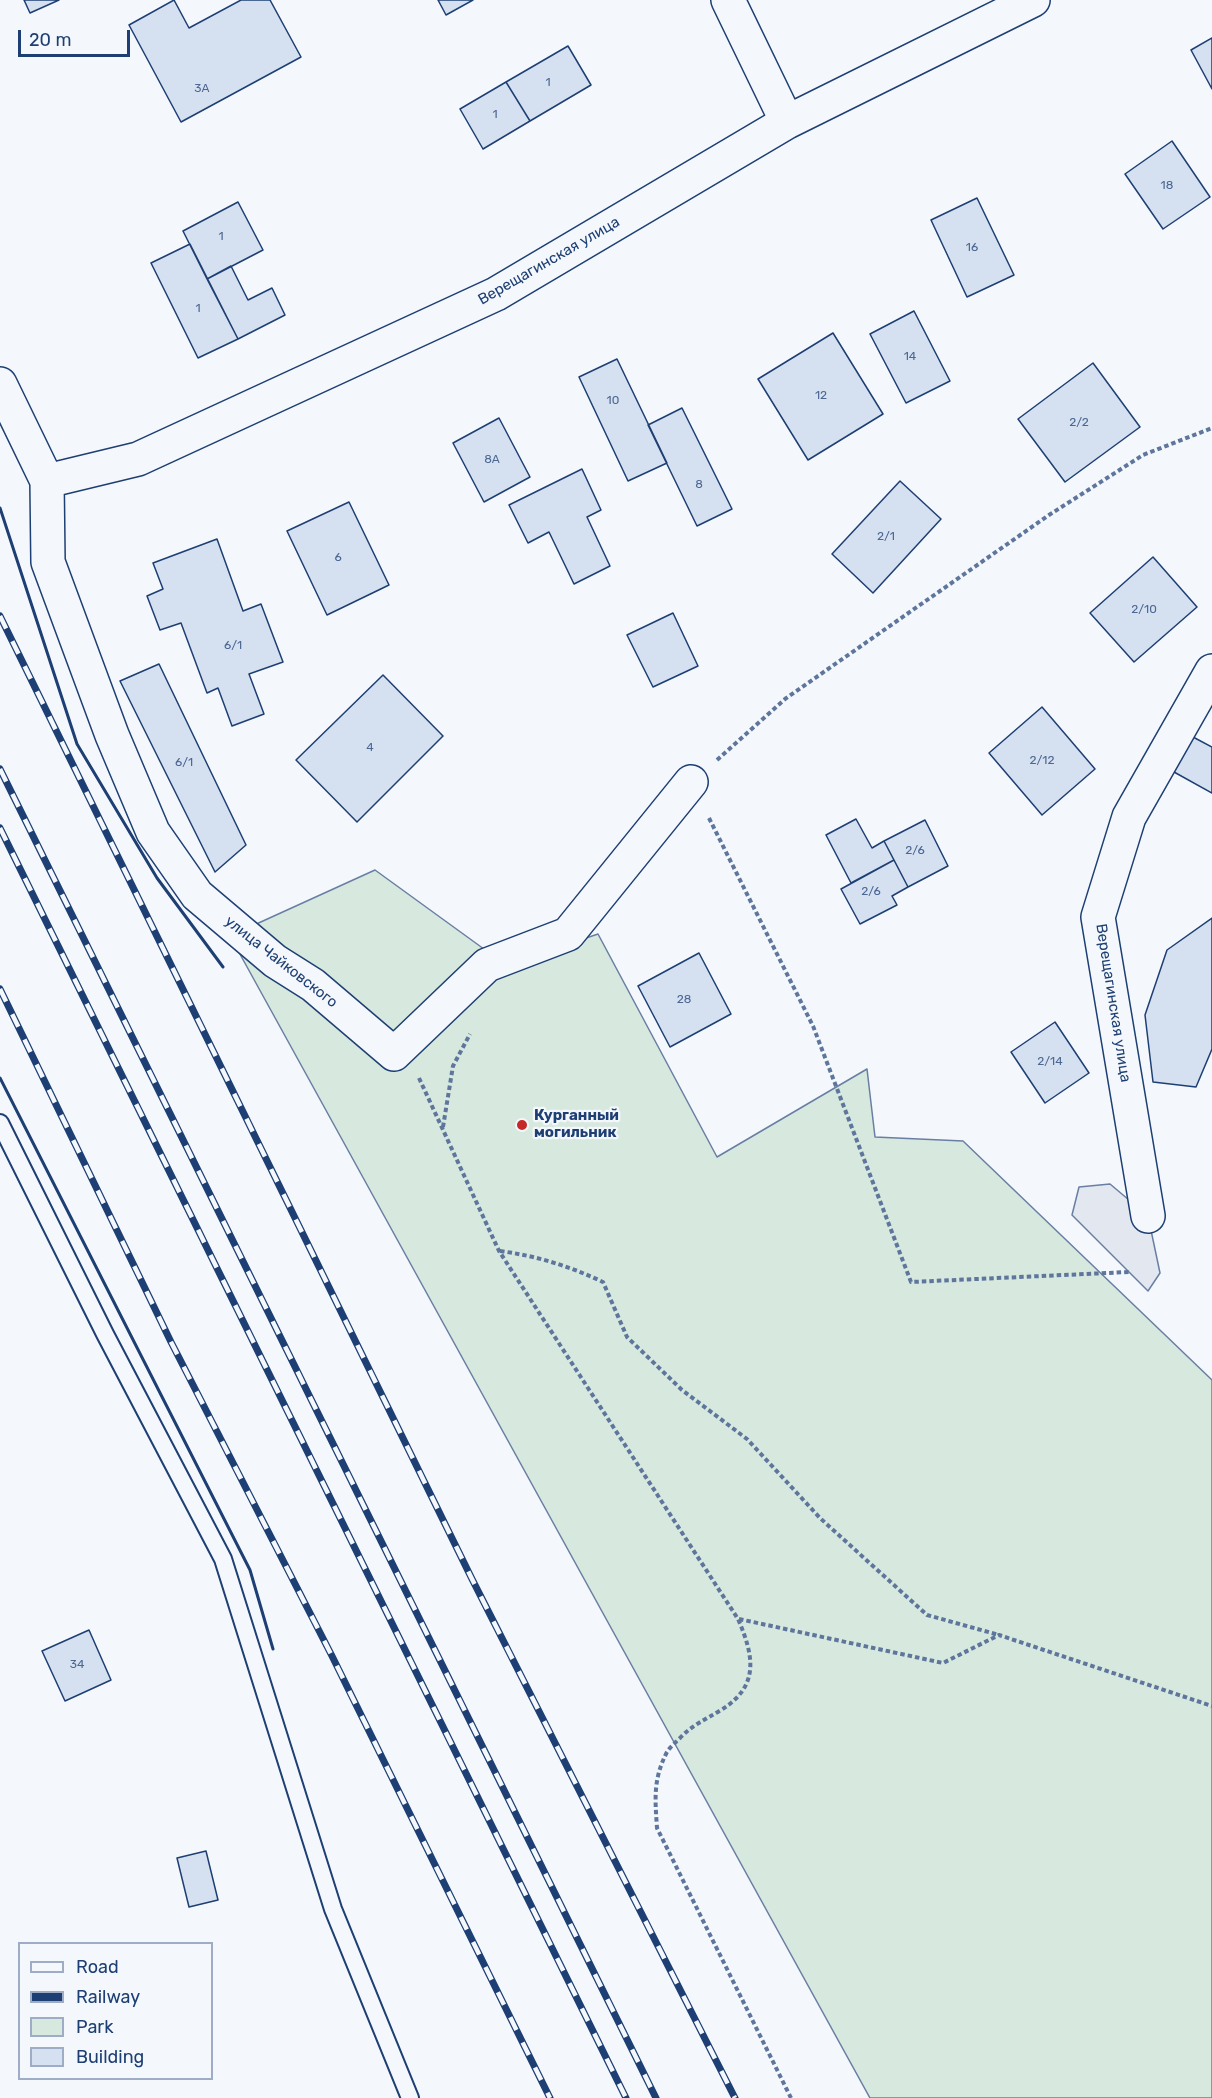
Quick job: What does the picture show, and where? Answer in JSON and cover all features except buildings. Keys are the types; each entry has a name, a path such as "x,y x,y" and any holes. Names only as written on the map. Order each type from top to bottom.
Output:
{"street":[{"path":"728,0 787,122"},
{"name":"Верещагинская улица","path":"47,481 138,459 496,294 787,122 1033,0"},
{"name":"улица Чайковского","path":"0,384 47,481 48,562 112,735 153,832 197,895 275,961 313,985 394,1054"},
{"name":"Верещагинская улица","path":"1148,1216 1098,917 1129,817 1212,671"},
{"path":"394,1054 487,965 568,934 691,782"}],"lane":[{"path":"0,1123 105,1334 224,1559 333,1910 410,2098"}],"path":[{"path":"1129,1272 911,1282 813,1026 691,782 785,699 1049,515 1143,454 1212,428"},
{"path":"442,1128 453,1066 473,1028"},
{"path":"394,1054 416,1072 499,1251 738,1619 748,1642 752,1671 742,1693 722,1710 693,1724 668,1750 654,1785 657,1828 791,2098"},
{"path":"499,1251 548,1260 603,1282 627,1338 682,1390 747,1439 772,1469 801,1495 820,1518 927,1615 999,1635 1212,1706"},
{"path":"738,1619 943,1663 999,1635"}],"green space":[{"path":"375,870 506,965 598,934 717,1157 867,1069 875,1137 963,1141 1212,1380 1212,2098 870,2098 230,936"}],"shaded area":[{"path":"1110,1184 1148,1216 1160,1273 1148,1291 1072,1215 1079,1187"}],"railway":[{"path":"0,616 472,1579 735,2098"},
{"path":"0,769 656,2098"},
{"path":"0,828 626,2098"},
{"path":"0,989 171,1342 332,1656 550,2098"}],"wall":[{"path":"0,508 77,744 157,878 223,967"},
{"path":"0,1078 250,1570 273,1649"}],"place":[{"name":"Курганный могильник","path":"522,1125"}]}
